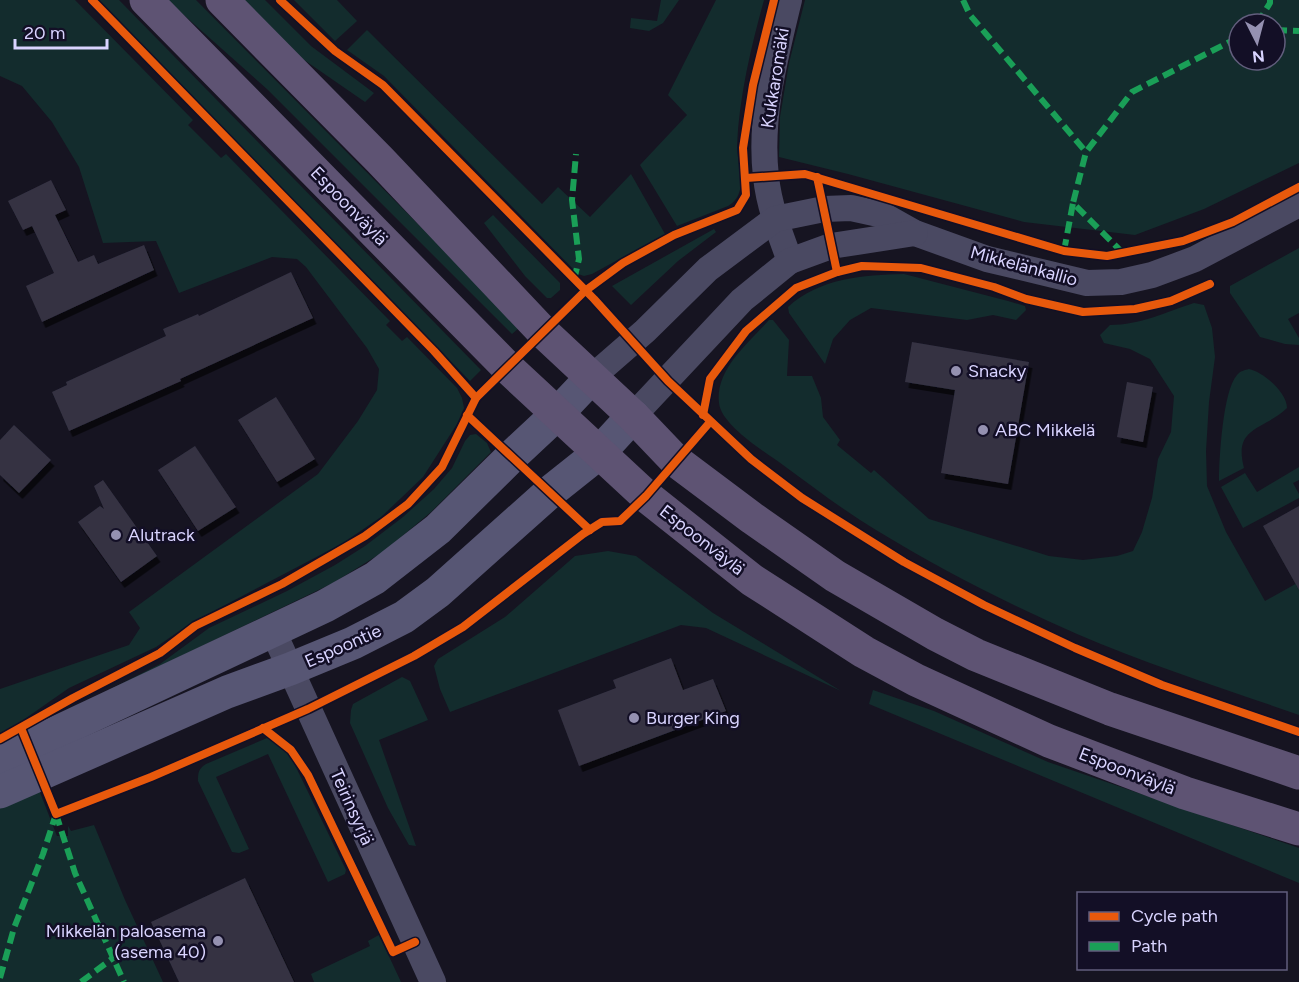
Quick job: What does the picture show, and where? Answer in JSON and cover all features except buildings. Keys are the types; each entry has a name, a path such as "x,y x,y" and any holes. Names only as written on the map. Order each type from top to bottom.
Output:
{"main road":[{"name":"Espoonväylä","path":"146,0 507,367 646,496 752,580 864,652 916,680 1049,741 1185,793 1299,829"},
{"path":"222,0 380,160 543,332 633,416 676,461 752,518 835,576 976,655 1110,709 1299,773"},
{"path":"0,759 325,606 375,578 438,529 558,414 591,378"},
{"name":"Espoontie","path":"0,792 227,692 353,643 404,617 438,592 550,492 599,453 633,416"}],"street":[{"name":"Kukkaromäki","path":"789,0 764,116 766,177 775,219 790,261"},
{"name":"Mikkelänkallio","path":"591,378 645,331 708,269 775,219 824,209 851,208 883,215 915,233 987,259 1087,283 1121,282 1152,275 1195,260 1299,204"},
{"name":"Mikkelänkallio","path":"633,416 742,300 790,261 831,246 915,233"},
{"name":"Teirinsyrjä","path":"273,631 433,982"}],"green space":[{"path":"0,0 75,0 193,120 188,125 221,158 226,154 390,321 386,325 402,341 407,337 457,388 464,408 457,424 423,477 381,517 343,543 191,623 156,647 69,688 16,725 0,733 0,689 129,645 140,628 129,612 318,474 358,421 377,390 379,369 367,348 306,267 297,259 272,257 179,293 156,241 103,243 79,167 52,122 22,86 0,76"},
{"path":"96,0 119,0 481,370 470,381"},
{"path":"167,0 196,0 520,327 512,334 268,90"},
{"path":"243,0 265,0 311,46 374,93 365,102 297,55"},
{"path":"294,0 337,0 357,21 335,41"},
{"path":"661,0 679,0 663,23 649,31 630,28 631,18 657,21"},
{"path":"716,0 764,0 750,54 740,109 737,146 741,187 735,201 728,206 677,226 640,165 687,115 668,95"},
{"path":"805,0 1299,0 1299,163 1204,209 1135,235 1024,222 779,157 780,117 789,63"},
{"path":"367,30 542,204 558,187 590,217 631,174 665,234 592,274 584,276 578,274 384,76 347,50"},
{"path":"493,215 560,283 560,290 551,298 547,298 525,276 484,223"},
{"path":"714,229 716,232 678,261 631,305 612,286"},
{"path":"1299,248 1299,313 1288,319 1299,338 1299,345 1285,344 1260,337 1230,293 1230,286"},
{"path":"904,274 1025,306 1026,310 1016,320 993,315 967,320 871,308 850,320 833,339 825,364 789,313 788,307 800,297 828,284 858,277"},
{"path":"1194,303 1204,305 1212,328 1215,357 1209,402 1206,451 1207,486 1226,532 1265,601 1299,582 1299,715 1132,656 1077,634 1025,611 950,572 864,522 755,445 727,420 719,403 722,379 735,357 769,320 773,320 789,340 787,376 812,376 821,398 823,417 840,440 837,445 871,473 874,470 929,519 1049,556 1083,560 1117,556 1133,551 1142,532 1152,498 1158,459 1171,432 1174,396 1150,359 1130,349 1104,343 1100,335 1110,325 1142,320"},
{"path":"1249,369 1261,374 1279,389 1287,408 1246,437 1242,454 1244,468 1219,481 1223,425 1228,395 1237,375"},
{"path":"476,434 487,443 491,452 431,512 383,552 333,583 65,712 160,664 209,628 287,591 365,546 403,517 434,489 452,468 465,441 470,435"},
{"path":"1299,467 1299,480 1293,483 1299,498 1243,528 1221,487 1245,473 1257,492"},
{"path":"608,551 636,556 713,613 841,691 706,628 681,625 450,712 440,689 434,666 438,659 505,617 575,556"},
{"path":"402,677 410,681 428,720 379,740 416,846 409,845 388,808 350,723 353,704"},
{"path":"873,690 934,711 1048,762 1299,848 1299,883 869,704"},
{"path":"267,738 277,742 290,755 346,870 345,874 328,882 268,754 216,777 249,849 239,853 232,852 198,781 199,771 206,764"},
{"path":"39,790 57,836 68,836 68,826 71,831 94,825 163,982 0,982 0,805"},
{"path":"379,935 401,982 314,982 311,974 370,946 368,941"}],"marked path":[{"path":"963,0 970,15 1086,152"},
{"path":"1264,12 1270,0"},
{"path":"1287,30 1299,31"},
{"path":"1123,253 1073,203 1086,152 1132,92 1227,43"},
{"path":"574,280 579,259 572,200 576,154"},
{"path":"1064,251 1073,203"},
{"path":"56,814 75,873 124,982"},
{"path":"0,978 14,928 56,814"},
{"path":"81,982 113,958"}],"cycle path":[{"path":"92,0 434,351 476,398"},
{"path":"280,0 335,51 383,85 594,299 668,381 751,459 802,498 904,562 984,605 1075,648 1162,685 1299,732"},
{"path":"0,739 160,653 195,626 282,584 365,536 408,504 442,467 476,398 585,291 623,263 674,235 737,210 746,195 743,148 753,85 774,0"},
{"path":"746,178 805,174 1064,251 1107,256 1183,241 1233,222 1299,187"},
{"path":"817,177 837,272"},
{"path":"703,415 710,379 746,331 796,288 837,272 862,266 921,268 994,287 1026,299 1083,312 1135,309 1171,301 1210,284"},
{"path":"467,415 590,530"},
{"path":"21,728 56,814 151,777 308,709 414,656 463,627 583,534 602,522 620,521 646,496 710,422"},
{"path":"263,728 291,750 308,775 393,952 415,942"}],"place":[{"name":"Snacky","path":"956,371"},
{"name":"ABC Mikkelä","path":"983,430"},
{"name":"Alutrack","path":"116,535"},
{"name":"Burger King","path":"634,718"},
{"name":"Mikkelän paloasema (asema 40)","path":"218,941"}]}
